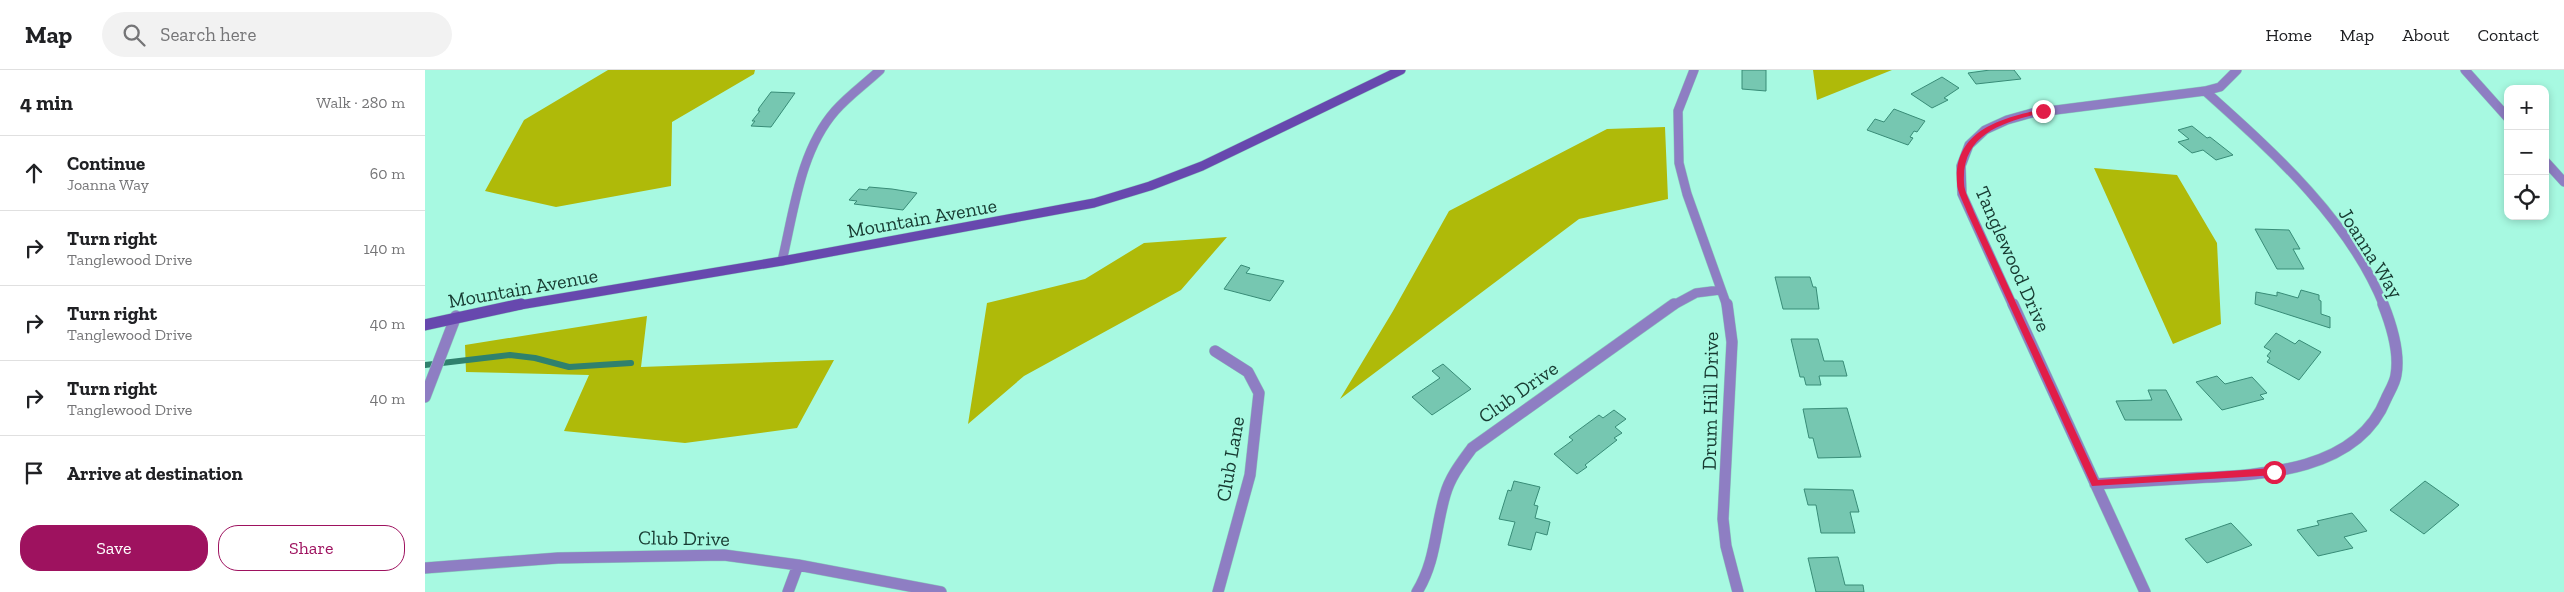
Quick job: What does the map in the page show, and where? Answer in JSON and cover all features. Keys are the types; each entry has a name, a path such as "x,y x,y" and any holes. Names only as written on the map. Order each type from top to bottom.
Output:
{"main road":[{"name":"Mountain Avenue","path":"425,325 456,316 782,261 1022,218 1094,203 1150,186 1248,145 1401,70"}],"street":[{"path":"782,261 803,173 825,126 835,112 879,70"},
{"name":"Drum Hill Drive","path":"1694,70 1678,111 1679,163 1687,194 1710,253 1720,290 1729,312 1732,342 1727,470 1723,519 1726,546 1739,592"},
{"name":"Tanglewood Drive","path":"2145,592 1962,194 1961,165 1967,149 1979,134 1996,123 2018,115 2205,91 2220,87 2237,70"},
{"path":"2465,70 2504,114"},
{"name":"Joanna Way","path":"2095,484 2246,475 2299,467 2322,459 2360,437 2385,408 2393,391 2398,356 2391,318 2376,288 2343,234 2286,166 2205,91"},
{"path":"2549,165 2563,180"},
{"name":"Club Drive","path":"1417,592 1427,579 1434,557 1450,482 1472,448 1683,298 1696,293 1720,290"},
{"path":"425,397 456,316"},
{"name":"Club Lane","path":"1215,351 1248,372 1259,393 1250,475 1218,592"},
{"name":"Club Drive","path":"425,568 558,558 724,555 798,565 941,592"},
{"path":"788,592 798,565"}],"shaded area":[{"path":"608,70 755,70 754,74 672,122 671,186 556,207 485,191 524,120"},
{"path":"1813,70 1892,70 1817,100"},
{"path":"1665,127 1668,199 1579,219 1340,399 1393,311 1449,211 1607,129"},
{"path":"2094,168 2177,175 2217,243 2221,324 2173,344"},
{"path":"1227,237 1181,290 1024,376 968,424 987,303 1085,279 1144,243"},
{"path":"647,316 641,367 834,360 797,428 685,443 564,431 589,375 466,372 465,345"}],"building":[{"path":"1742,70 1766,70 1766,91 1742,89"},
{"path":"1990,70 2014,70 2021,79 1976,84 1968,73"},
{"path":"1942,77 1959,88 1944,98 1948,100 1932,108 1911,94"},
{"path":"771,92 795,93 771,127 751,126 755,121 752,121 760,111 758,111 759,108"},
{"path":"1894,109 1925,121 1917,132 1914,131 1910,137 1913,138 1908,145 1867,130 1875,119 1884,122"},
{"path":"2192,126 2233,155 2216,160 2203,150 2192,153 2178,142 2189,139 2178,130"},
{"path":"869,187 917,193 903,210 854,204 857,201 849,200 859,189 867,190"},
{"path":"2255,229 2289,230 2300,249 2293,249 2304,269 2277,269"},
{"path":"1241,265 1250,268 1246,273 1284,281 1270,301 1224,289"},
{"path":"1775,277 1810,277 1813,287 1816,287 1819,309 1783,309"},
{"path":"2301,290 2319,295 2321,314 2330,317 2330,328 2255,304 2256,292 2277,296 2277,292 2298,298"},
{"path":"2276,333 2295,344 2299,340 2321,352 2299,380 2267,362 2270,358 2267,356 2271,351 2264,347"},
{"path":"1791,339 1818,339 1824,361 1843,361 1847,376 1819,376 1821,385 1806,385 1804,377 1800,377"},
{"path":"1443,364 1471,389 1432,415 1412,397 1440,378 1432,371"},
{"path":"2217,376 2225,384 2252,377 2267,393 2260,395 2264,399 2222,410 2196,382"},
{"path":"2148,390 2166,390 2182,420 2125,420 2116,401 2152,400"},
{"path":"1847,408 1861,457 1818,458 1813,438 1809,438 1803,409"},
{"path":"1614,410 1626,419 1615,427 1622,433 1614,438 1617,440 1585,465 1587,467 1577,474 1554,454 1573,440 1569,437 1599,415 1603,418"},
{"path":"1514,481 1540,487 1534,505 1538,506 1535,518 1550,522 1547,535 1536,532 1531,550 1508,545 1515,522 1499,519 1508,490 1511,491"},
{"path":"2425,481 2459,505 2424,534 2390,510"},
{"path":"1804,489 1853,490 1859,512 1850,512 1855,533 1821,533 1816,505 1808,505"},
{"path":"2352,513 2367,531 2344,537 2353,548 2318,556 2297,530 2319,525 2317,521"},
{"path":"2231,523 2252,545 2207,563 2185,539"},
{"path":"1838,557 1845,585 1863,585 1864,592 1816,592 1808,558"}],"waterway":[{"path":"425,365 510,355 535,358 569,367 631,363"}],"route":[{"path":"2043,111 2018,115 1996,123 1979,134 1972,141 1963,157 1959,174 1960,184 1962,194 2095,484 2274,472"}]}
